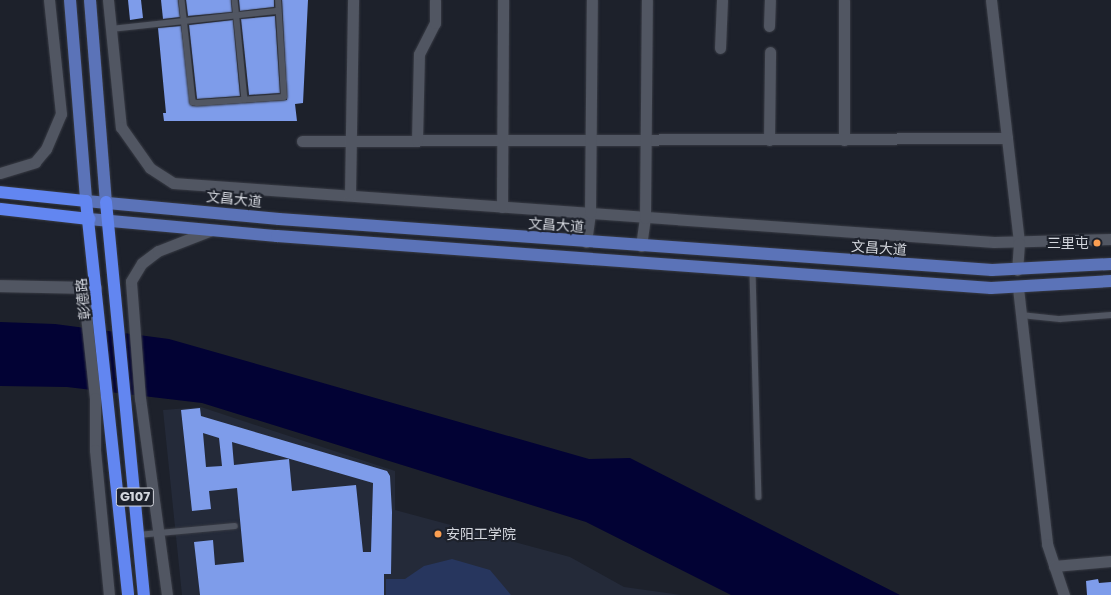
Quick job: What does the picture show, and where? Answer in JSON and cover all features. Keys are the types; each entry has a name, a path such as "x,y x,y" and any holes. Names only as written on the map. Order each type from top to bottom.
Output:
{"highway":[{"name":"文昌大道","path":"0,192 86,200"},
{"name":"彰德路","path":"86,200 128,595"},
{"name":"G107","path":"106,202 144,595"},
{"path":"0,209 89,218"}],"main road":[{"name":"彰德路","path":"70,0 86,200"},
{"path":"90,0 106,202"},
{"name":"文昌大道","path":"86,200 586,242 1018,270 1111,264"},
{"path":"89,218 212,230 753,272 1018,288 1111,281"}],"street":[{"path":"0,173 34,162 46,149 61,114 50,0"},
{"path":"108,0 121,127 136,151 162,178 173,183 645,218 1019,243 1111,239"},
{"path":"350,196 353,0"},
{"path":"417,141 419,54 435,23 435,0"},
{"path":"502,207 503,0"},
{"path":"586,242 590,214 592,0"},
{"path":"641,246 645,218 647,0"},
{"path":"720,48 722,0"},
{"path":"770,0 770,26"},
{"path":"844,0 844,140"},
{"path":"991,0 1019,243 1018,270"},
{"path":"769,140 770,52"},
{"path":"302,141 844,140 1007,138"},
{"path":"167,595 161,533 140,399 131,304 131,281 142,263 173,243 212,230"},
{"path":"0,286 96,288"},
{"path":"83,288 95,398 95,450 109,595"},
{"path":"1018,288 1048,544 1064,595"},
{"path":"1054,566 1111,561"}],"lane":[{"path":"182,0 193,102 284,97 278,0"},
{"path":"235,0 245,100"},
{"path":"111,29 278,11"},
{"path":"753,272 759,497"},
{"path":"1021,315 1060,319 1111,315"},
{"path":"138,535 235,526"}],"shaded area":[{"path":"0,322 55,324 169,339 589,459 630,458 900,595 731,595 586,522 202,403 67,387 0,386"},
{"path":"201,407 395,471 395,510 570,557 624,587 681,595 182,595 163,410"},
{"path":"452,559 490,570 511,595 386,595 386,579 405,579 424,566"}],"building":[{"path":"128,0 141,0 143,18 130,20"},
{"path":"161,0 178,0 180,17 163,19"},
{"path":"186,0 231,0 232,12 188,16"},
{"path":"239,0 274,0 274,7 240,11"},
{"path":"282,0 308,0 303,103 295,104 297,121 164,121 163,113 166,113 158,28 181,26 192,106 287,100"},
{"path":"275,16 280,93 249,95 241,19"},
{"path":"233,20 240,96 197,99 189,25"},
{"path":"200,408 201,416 387,471 390,476 392,512 391,574 384,574 384,595 200,595 194,542 213,540 215,565 244,562 237,488 209,491 211,509 192,511 181,410","holes":["203,433 219,438 222,466 206,467","232,442 373,483 371,552 363,552 356,485 292,491 289,459 234,465"]},
{"path":"1098,579 1099,583 1111,582 1111,595 1087,595 1086,581"}],"place":[{"name":"三里屯","path":"1097,243"},
{"name":"安阳工学院","path":"438,534"}]}
